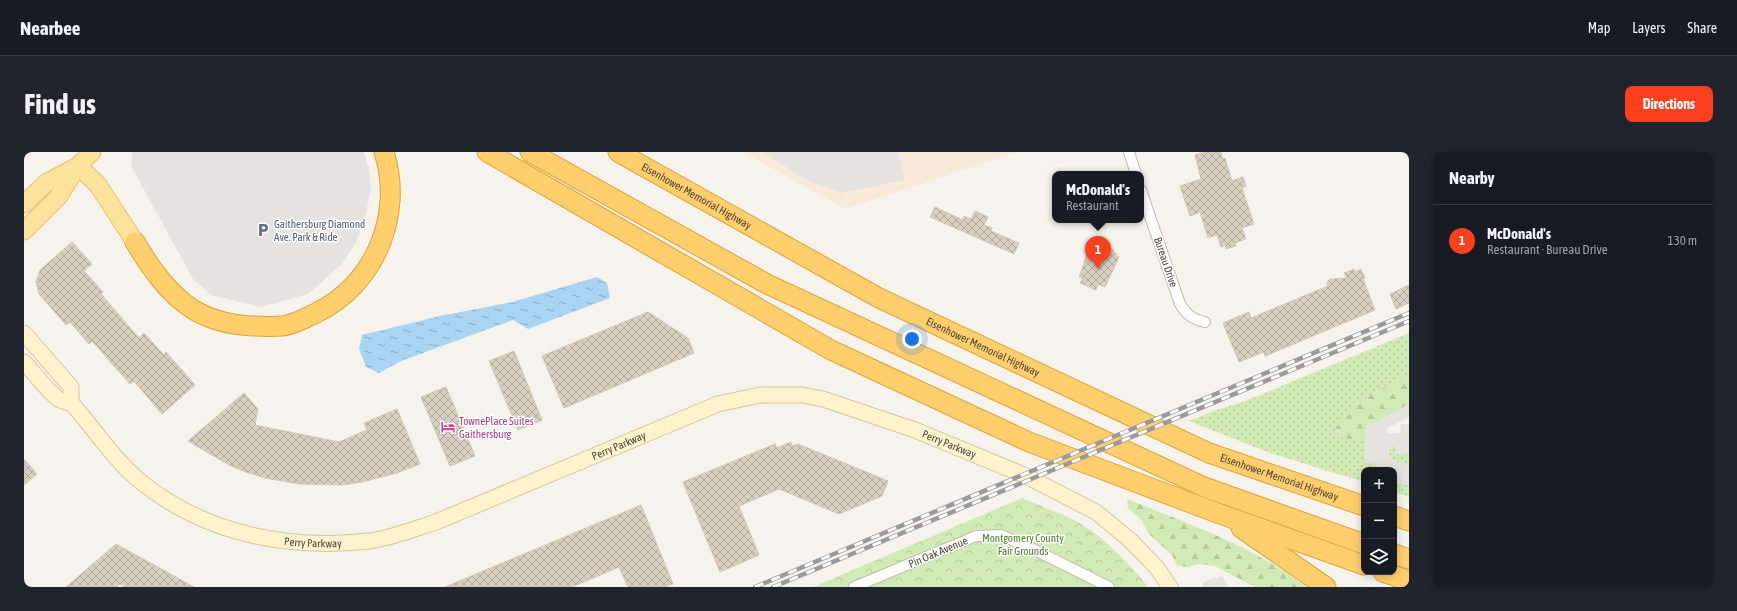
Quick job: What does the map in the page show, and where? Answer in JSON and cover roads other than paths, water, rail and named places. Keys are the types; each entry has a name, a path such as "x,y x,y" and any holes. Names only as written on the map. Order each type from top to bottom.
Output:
{"highway":[{"path":"134,242 155,273 173,293 194,309 215,319 239,325 283,326 298,322 338,301 364,275 382,242 391,204 390,182 384,152"},
{"path":"487,152 831,350 1029,442 1220,514 1361,564"},
{"path":"530,152 767,284 1204,487 1361,543"},
{"name":"Eisenhower Memorial Highway","path":"618,152 887,302 1209,453 1361,505"},
{"path":"1220,514 1326,587"},
{"path":"1397,517 1409,521"},
{"path":"1397,555 1409,559"},
{"path":"1392,575 1409,581"}],"main road":[{"path":"24,231 59,196 78,166 92,152"},
{"path":"24,204 46,183 78,166"},
{"path":"78,166 98,185 134,242"}],"street":[{"path":"1129,152 1135,171"},
{"name":"Bureau Drive","path":"1144,199 1180,304 1186,314 1194,320 1205,322"},
{"path":"24,332 71,387 71,404"},
{"name":"Perry Parkway","path":"24,362 58,399 71,404 113,456 140,481 168,502 193,515 243,534 292,543 317,544 370,541 397,535 436,522 718,404 760,395 809,396 823,399 915,430 1024,475 1096,512 1130,540 1156,568 1170,587"},
{"name":"Pin Oak Avenue","path":"854,587 976,536 1001,535 1033,549 1109,587"}],"water":[{"path":"597,277 607,283 610,298 528,329 513,320 401,361 379,373 366,367 359,349 362,335 440,316 512,302"}],"railway":[{"path":"755,587 1409,313"},
{"path":"773,587 1409,321"}],"place":[{"name":"Gaithersburg Diamond Ave. Park & Ride","path":"263,230"},
{"name":"McDonald's","path":"1098,269"},
{"name":"TownePlace Suites Gaithersburg","path":"448,427"}],"park label":[{"name":"Montgomery County Fair Grounds","path":"1023,544"}]}
